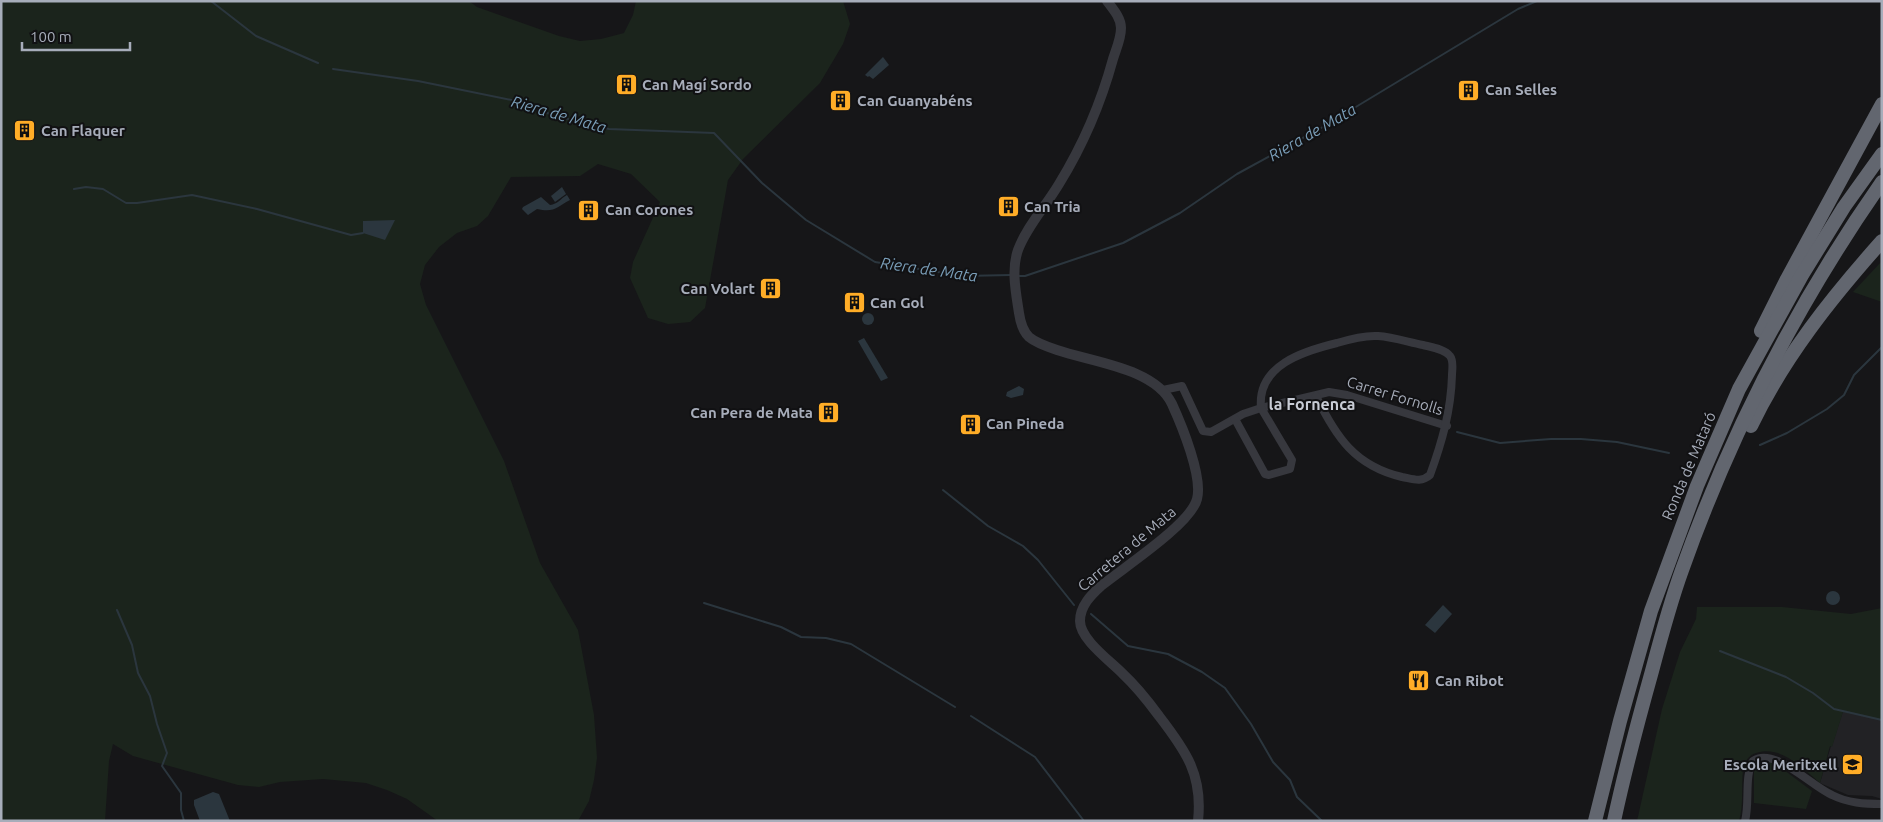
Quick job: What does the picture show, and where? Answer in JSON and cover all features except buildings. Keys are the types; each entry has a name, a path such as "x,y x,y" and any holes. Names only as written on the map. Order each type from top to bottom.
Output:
{"highway":[{"path":"1738,389 1739,374 1787,279 1882,104"},
{"name":"Ronda de Mataró","path":"1595,821 1620,721 1651,611 1696,486 1738,389 1802,275 1844,207 1882,154"},
{"name":"Ronda de Mataró","path":"1614,821 1636,728 1668,614 1703,514 1724,461 1775,357 1834,254 1882,182"},
{"path":"1703,514 1718,494 1756,415 1800,342 1842,285 1882,241"},
{"path":"1622,821 1634,759 1636,728"}],"street":[{"path":"1107,1 1116,12 1121,26 1107,83 1094,118 1070,164 1022,242 1014,265 1015,288 1020,320 1028,336 1044,345 1111,365 1151,381 1163,390"},
{"path":"1235,419 1265,474 1269,475 1290,468 1292,460 1261,408 1260,399 1266,380 1284,363 1306,351 1326,345 1377,336 1433,347 1444,351 1450,356 1452,362 1452,387 1446,426 1430,475 1425,480 1420,481 1389,474 1369,464 1337,435 1316,396"},
{"name":"Carrer Fornolls","path":"1163,390 1182,386 1203,431 1207,433 1261,408 1329,392 1338,392 1446,426"},
{"name":"Carretera de Mata","path":"1163,390 1171,402 1196,469 1199,489 1197,502 1193,511 1180,525 1092,595 1081,612 1080,621 1082,630 1090,641 1137,688 1185,750 1198,785 1200,798 1198,821"},
{"path":"1745,821 1748,806 1749,771 1753,762 1763,757 1778,760 1821,790 1833,796 1852,802 1882,804"}],"shaded area":[{"path":"1,1 469,1 477,7 559,36 580,41 601,39 624,33 633,15 636,1 843,1 850,24 843,44 820,83 743,159 728,180 705,308 690,322 668,324 648,318 630,278 633,262 660,202 631,174 598,164 580,176 511,177 488,216 477,226 457,233 439,247 425,265 420,284 426,305 504,461 540,563 578,630 594,715 597,758 589,801 578,821 438,821 407,799 366,783 323,779 280,782 259,787 238,785 133,756 113,744 109,761 105,821 1,821"},
{"path":"883,57 889,65 873,79 865,75"},
{"path":"562,187 566,194 555,202 551,196"},
{"path":"567,195 570,200 552,210 537,209 528,215 522,209 541,197 550,205"},
{"path":"395,220 385,240 363,233 363,221"},
{"path":"1882,261 1882,302 1853,292"},
{"path":"866,313 870,313 874,319 870,325 866,325 862,321 862,317"},
{"path":"864,338 888,378 881,381 858,341"},
{"path":"1019,386 1024,389 1023,395 1011,398 1006,396 1007,392"},
{"path":"1833,591 1838,593 1840,598 1838,603 1833,605 1828,603 1826,598 1828,593"},
{"path":"1443,605 1452,614 1435,633 1425,625"},
{"path":"1697,607 1782,607 1851,614 1882,608 1882,720 1843,712 1832,747 1830,746 1820,783 1799,765 1783,755 1765,751 1751,755 1743,770 1739,821 1637,821 1662,709 1680,652 1696,619"},
{"name":"Escola Meritxell","path":"1843,711 1882,720 1882,799 1872,796 1848,795 1820,783"},
{"path":"1767,761 1776,764 1812,791 1806,809 1754,803 1754,768 1759,762"},
{"path":"213,792 219,794 230,821 200,821 194,800"}],"waterway":[{"name":"Riera de Mata","path":"211,1 256,36 318,63"},
{"name":"Riera de Mata","path":"1018,276 1025,276 1123,243 1180,213 1237,174 1321,128 1518,9 1537,1"},
{"name":"Riera de Mata","path":"333,69 418,81 521,102 552,115 609,129 714,133 762,183 806,220 875,262 963,276 1011,275"},
{"path":"74,189 86,187 103,189 126,203 192,195 257,209 351,235 363,233"},
{"path":"1760,445 1787,433 1827,409 1844,395 1854,375 1882,347"},
{"path":"1457,432 1500,443 1581,439 1617,442 1669,453"},
{"path":"943,490 988,526 1023,546 1038,560 1074,605"},
{"path":"704,603 781,627 801,637 826,638 851,644 955,707"},
{"path":"117,610 132,645 138,673 150,696 167,753 162,766 181,793 181,810 184,821"},
{"path":"1091,614 1128,646 1168,654 1202,672 1225,688 1251,724 1273,762 1290,780 1297,797 1322,821"},
{"path":"1720,651 1786,677 1813,693 1834,709 1882,720"},
{"path":"971,716 1035,757 1084,821"}],"place":[{"name":"Can Magí Sordo","path":"626,85"},
{"name":"Can Selles","path":"1469,90"},
{"name":"Can Guanyabéns","path":"841,101"},
{"name":"Can Flaquer","path":"25,131"},
{"name":"Can Tria","path":"1008,207"},
{"name":"Can Corones","path":"589,210"},
{"name":"Can Volart","path":"771,289"},
{"name":"Can Gol","path":"854,303"},
{"name":"Can Pera de Mata","path":"829,413"},
{"name":"Can Pineda","path":"970,424"},
{"name":"Can Ribot","path":"1419,681"},
{"name":"Escola Meritxell","path":"1853,765"}],"district":[{"name":"la Fornenca","path":"1312,404"}]}
